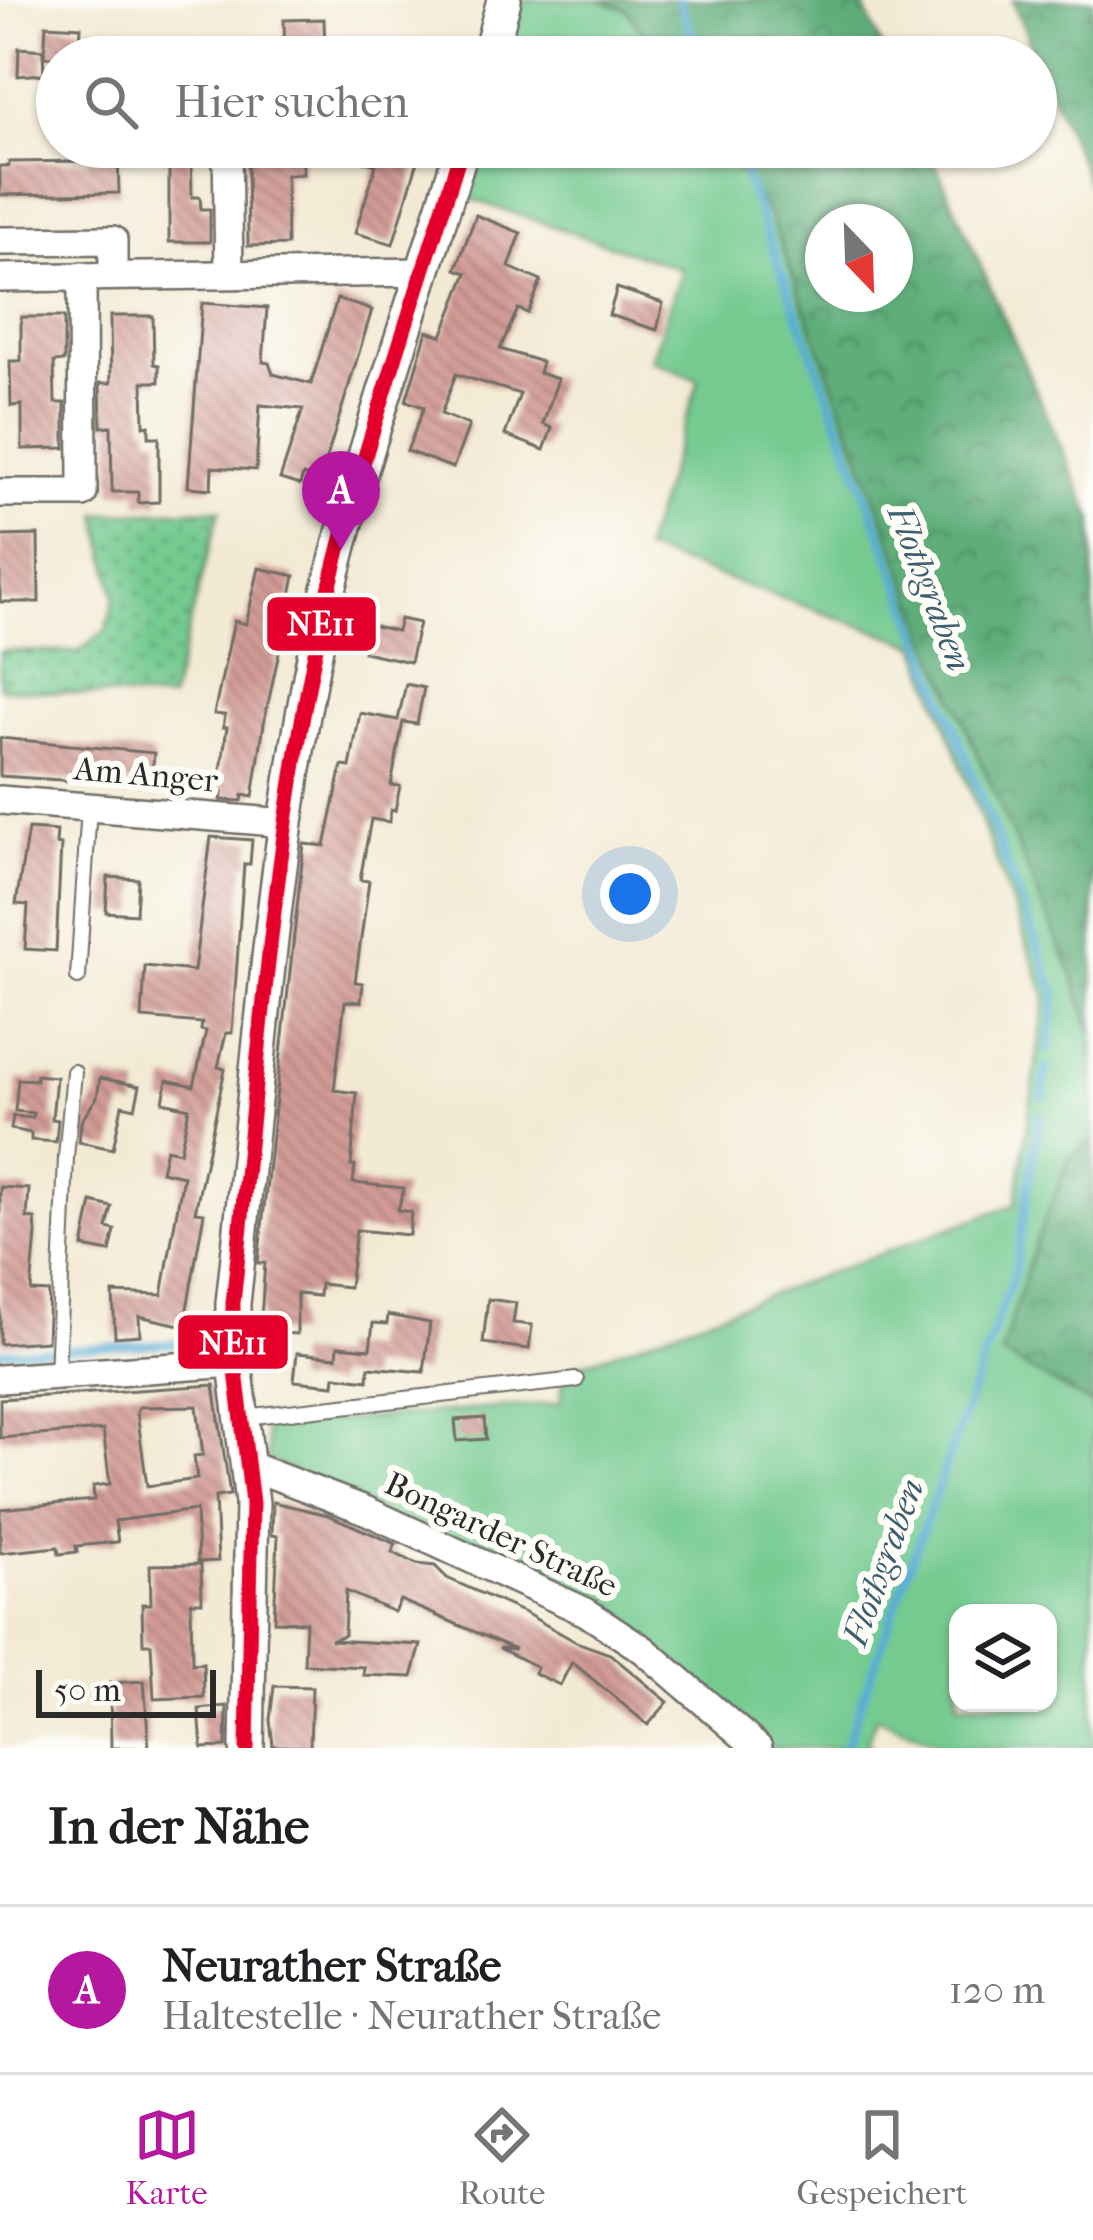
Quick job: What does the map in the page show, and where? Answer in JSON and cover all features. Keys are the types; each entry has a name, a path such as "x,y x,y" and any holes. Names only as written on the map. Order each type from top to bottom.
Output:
{"street":[{"path":"495,36 504,0"},
{"path":"227,168 229,273"},
{"path":"247,1748 250,1466 234,1363 233,1303 286,823 324,615 456,168"},
{"path":"0,241 112,240 113,276"},
{"path":"0,278 424,272"},
{"path":"0,494 83,493 82,276"},
{"name":"Am Anger","path":"0,800 286,823"},
{"path":"0,1379 57,1368 234,1363"},
{"name":"Bongarder Straße","path":"250,1466 365,1510 586,1612 644,1650 758,1748"}],"lane":[{"path":"78,977 89,807"},
{"path":"57,1368 74,1072"},
{"path":"244,1417 576,1380"}],"green space":[{"path":"516,0 600,0 627,10 645,36 504,36"},
{"path":"600,0 861,0 877,36 645,36 627,10"},
{"path":"1012,0 1093,0 1093,193 1057,107 1057,36 1027,36"},
{"path":"466,168 737,168 770,216 931,645 1073,976 1093,1037 1093,1141 1070,1156 1033,1250 1002,1354 1093,1405 1093,1748 948,1748 876,1717 867,1743 873,1748 770,1748 642,1637 269,1460 265,1426 560,1403 565,1370 1016,1204 1046,996 917,645 643,550 699,380 651,360 682,269 459,195"},
{"path":"737,168 937,168 1093,519 1093,1037 1073,976 931,645 806,312 913,312 913,204 805,204 805,309 770,216"},
{"path":"220,509 170,700 0,688 0,651 78,652 106,630 115,596 98,514"},
{"path":"1093,1141 1093,1405 1001,1354 1033,1250 1070,1156"}],"building":[{"path":"324,19 324,36 284,36 284,20"},
{"path":"46,25 81,27 80,36 45,36"},
{"path":"19,48 36,49 36,75 18,76"},
{"path":"9,162 36,162 36,168 118,168 119,193 0,195 0,166 9,166"},
{"path":"169,168 191,168 192,197 200,197 201,209 210,209 210,242 169,242"},
{"path":"247,168 303,168 303,174 286,175 287,245 248,246"},
{"path":"375,168 416,168 393,244 355,233"},
{"path":"476,215 521,233 509,267 541,281 528,313 518,309 500,349 542,362 539,373 558,379 543,424 552,428 544,450 505,435 520,394 456,374 441,414 469,425 453,468 407,451 424,407 406,401 427,331 442,336 467,273 456,269"},
{"path":"617,288 663,303 657,330 609,315"},
{"path":"337,299 372,310 320,480 303,475 300,485 280,479 303,409 260,405 256,470 212,467 211,489 188,487 202,303 267,308 263,362 269,363 273,374 311,384"},
{"path":"110,316 153,316 159,382 143,382 144,426 149,425 149,437 159,437 159,502 138,503 138,492 112,492 111,426 101,427 100,383 111,383"},
{"path":"21,317 64,317 64,361 54,362 55,403 65,403 65,448 22,449 22,405 11,406 10,361 21,361"},
{"path":"38,535 39,602 0,602 0,536"},
{"path":"259,568 295,576 253,797 221,800 218,792 227,727 223,727 225,715 214,714 234,621 246,624"},
{"path":"400,619 419,623 410,662 364,652 370,625 397,631"},
{"path":"406,684 424,688 417,724 403,722 391,785 400,786 395,811 391,810 389,822 371,819 360,880 369,881 355,982 363,983 361,1002 345,1001 334,1090 357,1093 353,1183 404,1188 398,1210 411,1212 409,1235 356,1230 349,1287 320,1284 319,1296 297,1294 297,1334 260,1332 265,1263 258,1263 304,844 325,846 342,766 350,767 360,713 398,720"},
{"path":"0,738 154,753 151,786 0,776"},
{"path":"28,829 57,831 56,844 61,845 56,951 25,949 28,905 16,904"},
{"path":"211,837 252,840 250,864 244,864 232,1033 226,1033 218,1067 225,1069 195,1212 204,1213 184,1326 139,1316 140,1335 115,1337 113,1293 162,1295 183,1176 161,1171 166,1149 180,1152 189,1108 163,1102 167,1080 194,1086 206,1031 201,1030 202,1023 142,1018 145,966 194,971"},
{"path":"108,877 138,879 136,914 106,912"},
{"path":"36,1075 56,1077 52,1119 58,1120 56,1142 31,1140 31,1133 11,1129 13,1116 32,1118 33,1113 15,1111 18,1079 36,1080"},
{"path":"100,1078 140,1086 135,1108 122,1105 113,1149 79,1142 81,1122 97,1097"},
{"path":"0,1187 29,1189 27,1218 35,1219 36,1234 31,1291 49,1292 47,1341 0,1344"},
{"path":"92,1202 112,1207 107,1228 115,1230 110,1252 83,1247"},
{"path":"488,1299 516,1303 513,1323 532,1325 529,1349 483,1343"},
{"path":"388,1315 430,1323 424,1372 369,1367 368,1380 335,1376 334,1385 294,1381 297,1353 337,1357 338,1346 370,1349 373,1323 387,1324"},
{"path":"214,1385 230,1495 215,1497 218,1561 198,1562 196,1510 115,1521 118,1542 76,1546 77,1552 59,1554 58,1547 0,1553 0,1509 94,1500 93,1486 110,1484 103,1430 0,1438 0,1399","holes":["197,1406 203,1455 194,1456 197,1479 147,1486 139,1407"]},
{"path":"484,1418 486,1439 457,1441 455,1420"},
{"path":"273,1502 328,1515 396,1544 392,1552 417,1564 435,1566 447,1578 610,1654 668,1702 648,1725 572,1662 560,1685 499,1648 515,1649 400,1600 394,1612 346,1591 344,1635 330,1640 421,1645 412,1677 363,1675 364,1667 304,1664 306,1622 274,1621 278,1536 272,1535"},
{"path":"201,1564 202,1602 191,1602 192,1664 203,1663 204,1697 154,1699 151,1644 143,1644 142,1604 151,1604 150,1565"},
{"path":"144,1681 149,1748 111,1748 110,1683"},
{"path":"274,1686 312,1687 310,1747 273,1746"},
{"path":"227,1706 226,1747 202,1748 199,1709"}],"waterway":[{"name":"Flothgraben","path":"679,0 692,36"},
{"name":"Flothgraben","path":"742,168 1056,994 1048,1050"},
{"name":"Flothgraben","path":"1042,1098 1047,1066"},
{"name":"Flothgraben","path":"845,1748 1015,1271 1040,1115"},
{"path":"0,1352 205,1342"}],"transit line":[{"name":"NE11","path":"247,1748 252,1503 233,1347 233,1303 286,822 327,597 381,403 455,168"}],"place":[{"name":"Neurather Straße","path":"341,550"}]}
